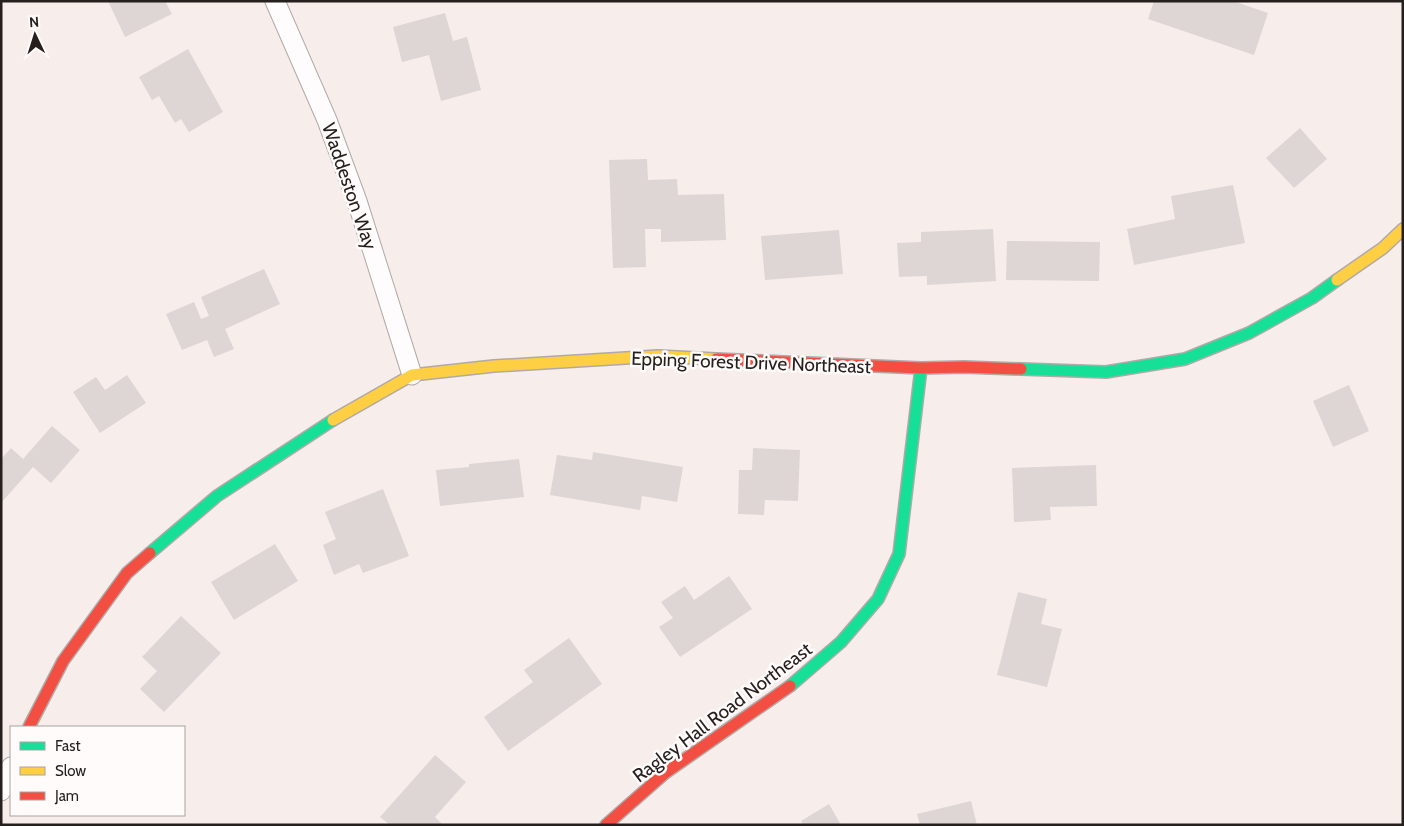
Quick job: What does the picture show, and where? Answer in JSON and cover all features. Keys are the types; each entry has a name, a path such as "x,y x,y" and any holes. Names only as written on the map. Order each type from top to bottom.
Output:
{"street":[{"name":"Waddeston Way","path":"275,1 327,120 357,201 412,375"},
{"name":"Epping Forest Drive Northeast","path":"30,726 63,661 126,573 217,496 338,417 412,375 494,366 658,356 921,368 964,367 1106,372 1185,360 1249,333 1312,298 1383,248 1403,229"},
{"name":"Ragley Hall Road Northeast","path":"606,825 665,773 796,682 841,642 878,599 900,554 921,368"},
{"path":"1,791 10,770"}],"building":[{"path":"108,1 165,1 172,14 125,37"},
{"path":"1154,1 1233,1 1268,13 1254,55 1148,19"},
{"path":"445,13 453,41 467,37 481,90 441,101 429,55 402,62 393,27"},
{"path":"188,49 223,112 189,132 181,119 175,123 159,96 152,100 139,77"},
{"path":"1300,128 1327,159 1294,188 1266,158"},
{"path":"647,159 648,180 677,179 678,195 724,194 726,240 661,242 661,229 645,229 646,267 613,268 609,160"},
{"path":"1233,185 1245,243 1134,265 1127,229 1175,219 1171,196"},
{"path":"993,229 996,281 927,285 927,276 899,277 897,243 921,242 921,232"},
{"path":"839,230 843,274 765,280 761,236"},
{"path":"1007,241 1100,242 1099,281 1006,280"},
{"path":"264,269 280,304 225,329 234,349 214,357 207,340 182,350 166,314 194,302 201,319 209,316 201,297"},
{"path":"127,375 146,403 100,433 73,392 96,377 105,390"},
{"path":"1349,385 1369,431 1333,447 1313,401"},
{"path":"52,426 80,450 51,483 33,467 1,503 1,459 11,448 23,459"},
{"path":"753,448 800,450 798,501 765,500 764,515 738,514 739,470 752,470"},
{"path":"593,452 683,467 677,502 642,496 640,510 550,495 557,455 592,460"},
{"path":"519,459 524,497 440,506 436,470 469,467 469,464"},
{"path":"1096,465 1097,506 1050,507 1051,520 1014,522 1012,468"},
{"path":"383,489 409,556 363,573 359,564 334,575 323,545 336,539 325,512"},
{"path":"275,544 298,581 234,620 211,582"},
{"path":"729,576 752,609 680,657 659,627 673,618 661,602 685,586 694,600"},
{"path":"1018,592 1047,599 1041,624 1062,629 1047,687 997,675"},
{"path":"181,616 221,653 164,712 140,689 157,671 142,657"},
{"path":"569,638 602,684 508,751 484,717 533,682 524,670"},
{"path":"435,755 466,782 435,817 443,825 390,825 380,817"},
{"path":"971,801 977,825 920,825 917,814"},
{"path":"829,804 841,825 803,825 801,821"}],"traffic: fast":[{"path":"1021,369 1106,372 1185,359 1249,333 1312,298 1337,280"},
{"path":"790,686 841,642 878,599 899,554 921,368"},
{"path":"150,553 217,496 333,420"}],"traffic: slow":[{"path":"1337,280 1383,248 1403,229"},
{"path":"333,420 412,375 494,366 658,356 716,359"}],"traffic: jam":[{"path":"716,359 921,368 1021,369"},
{"path":"30,726 63,661 127,573 150,553"},
{"path":"606,825 665,773 790,686"}]}
